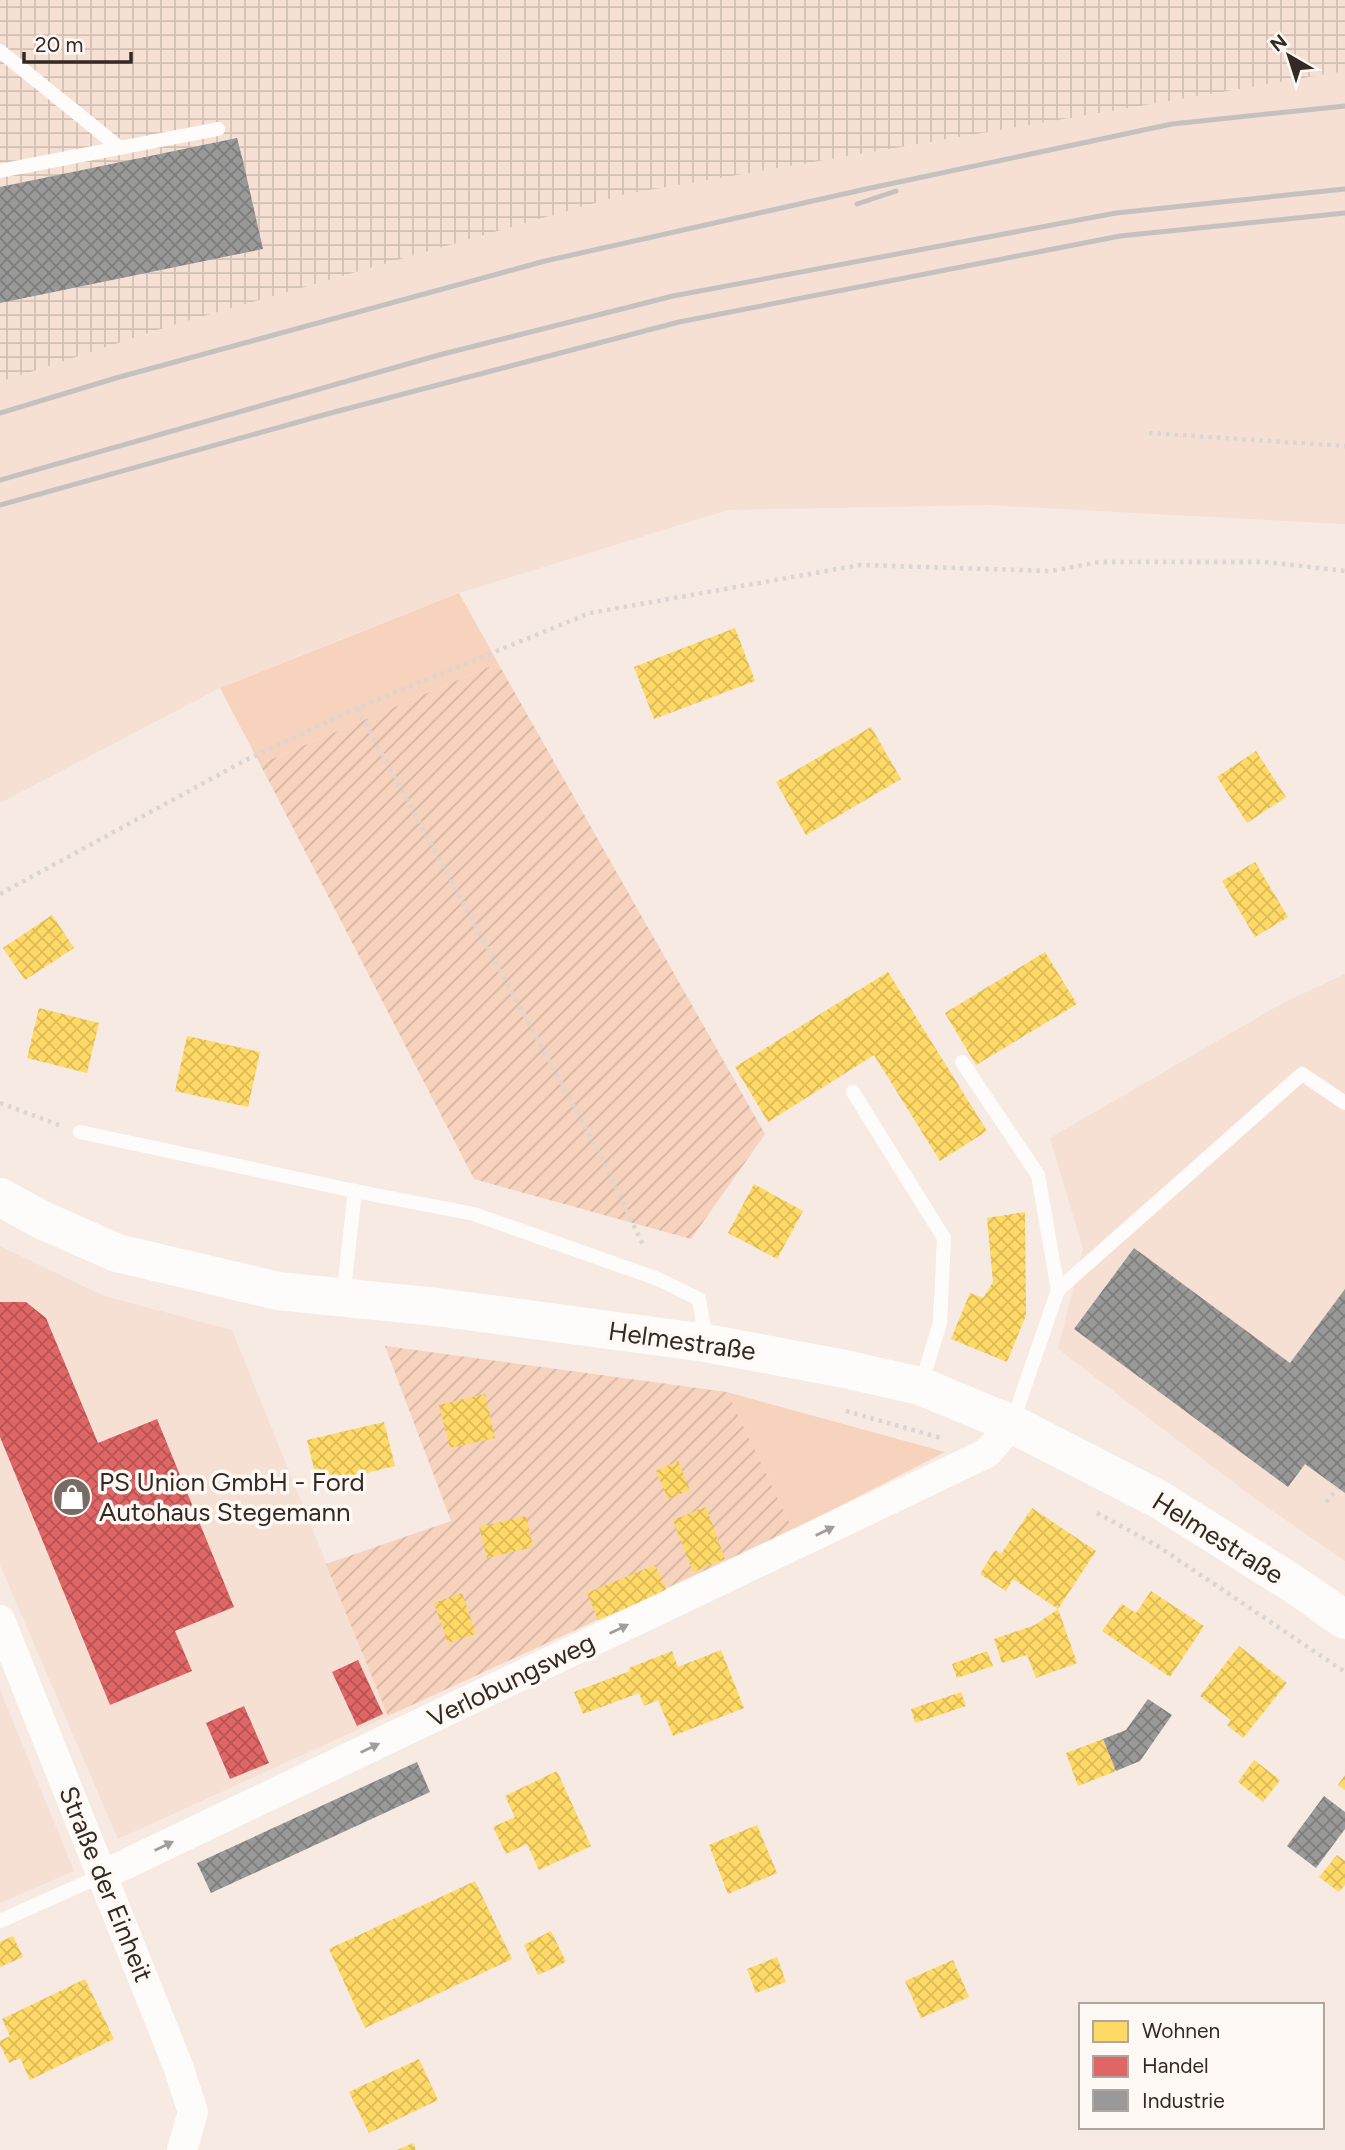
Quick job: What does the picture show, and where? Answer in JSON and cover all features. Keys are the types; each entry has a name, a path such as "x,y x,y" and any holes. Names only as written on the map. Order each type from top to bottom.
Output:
{"main road":[{"name":"Helmestraße","path":"0,1197 42,1220 117,1253 278,1292 437,1307 706,1343 845,1368 920,1386 1012,1424 1160,1500 1295,1585 1345,1620"}],"street":[{"name":"Verlobungsweg","path":"103,1875 987,1453 1012,1424"},
{"name":"Straße der Einheit","path":"0,1620 178,2066 192,2112 181,2150"}],"lane":[{"path":"0,51 120,148"},
{"path":"0,171 218,129"},
{"path":"962,1062 1038,1175 1058,1290 1012,1424"},
{"path":"1058,1290 1302,1074 1345,1103"},
{"path":"853,1092 944,1238 940,1323 920,1386"},
{"path":"80,1132 474,1214 658,1279 699,1299 706,1343"},
{"path":"343,1298 355,1191"},
{"name":"Verlobungsweg","path":"0,1921 103,1875"}],"path":[{"path":"1149,433 1345,446"},
{"path":"0,894 244,761 356,708 590,613 860,565 1051,571 1099,562 1266,562 1345,571"},
{"path":"356,708 603,1160 658,1279"},
{"path":"0,1103 80,1132"},
{"path":"836,1408 987,1453"},
{"path":"1326,1502 1338,1488"},
{"path":"1096,1512 1156,1545 1345,1672"}],"shaded area":[{"path":"0,0 1345,0 1345,71 626,194 173,325 0,382"},
{"path":"1345,71 1345,524 987,505 728,510 459,593 349,636 220,688 0,803 0,382 173,325 626,194"},
{"path":"459,593 498,663 260,764 220,688"},
{"path":"498,663 765,1134 691,1239 474,1179 260,764"},
{"path":"1345,974 1345,1561 1254,1498 1058,1349 1083,1249 1050,1138 1281,1004"},
{"path":"0,1246 104,1296 232,1330 388,1716 118,1839 0,1565"},
{"path":"385,1346 727,1392 793,1530 388,1716 326,1564 451,1521"},
{"path":"727,1392 945,1452 793,1530"},
{"path":"0,1690 74,1871 0,1903"}],"building: Wohnen":[{"path":"735,628 755,681 654,719 634,667"},
{"path":"871,727 901,779 806,835 776,782"},
{"path":"1256,751 1286,797 1247,823 1217,777"},
{"path":"1255,862 1288,917 1255,937 1222,881"},
{"path":"52,915 74,948 25,980 3,948"},
{"path":"1045,952 1077,1004 976,1065 945,1013"},
{"path":"888,972 987,1131 940,1161 874,1055 768,1122 735,1067"},
{"path":"39,1008 99,1023 87,1073 27,1058"},
{"path":"187,1036 260,1052 248,1107 175,1091"},
{"path":"754,1184 803,1211 777,1259 728,1233"},
{"path":"1025,1212 1026,1315 1007,1362 951,1339 970,1293 983,1298 993,1282 987,1218"},
{"path":"485,1394 495,1438 450,1448 439,1405"},
{"path":"384,1422 395,1466 318,1485 307,1440"},
{"path":"678,1461 690,1490 668,1499 656,1471"},
{"path":"706,1507 725,1559 693,1572 673,1520"},
{"path":"1032,1508 1096,1551 1058,1609 1013,1579 1006,1591 980,1574 995,1550 1001,1554"},
{"path":"526,1516 533,1547 487,1558 479,1527"},
{"path":"655,1565 667,1591 598,1620 587,1593"},
{"path":"1151,1591 1204,1626 1170,1677 1102,1631 1122,1604 1136,1613"},
{"path":"462,1593 476,1634 448,1643 434,1603"},
{"path":"1058,1609 1077,1663 1036,1678 1027,1655 1002,1663 994,1639 1035,1625"},
{"path":"1239,1646 1287,1683 1243,1738 1227,1725 1231,1720 1200,1696"},
{"path":"721,1650 744,1708 673,1736 658,1700 644,1706 639,1693 583,1714 574,1692 630,1671 629,1668 672,1651 678,1667"},
{"path":"987,1651 993,1666 957,1678 952,1664"},
{"path":"961,1692 966,1706 915,1723 911,1709"},
{"path":"1103,1739 1116,1771 1078,1786 1066,1753"},
{"path":"1254,1760 1280,1780 1263,1802 1238,1782"},
{"path":"557,1771 591,1846 539,1870 527,1844 506,1854 493,1827 515,1817 505,1796"},
{"path":"1345,1775 1345,1790 1338,1785"},
{"path":"757,1825 777,1873 728,1894 709,1845"},
{"path":"1337,1855 1345,1861 1345,1885 1339,1892 1319,1877"},
{"path":"475,1881 512,1959 365,2028 329,1949"},
{"path":"551,1931 566,1962 538,1975 524,1945"},
{"path":"13,1936 23,1957 0,1967 0,1942"},
{"path":"777,1957 786,1982 756,1993 747,1969"},
{"path":"953,1960 969,1997 921,2018 905,1981"},
{"path":"85,1979 114,2039 30,2080 20,2058 9,2063 0,2045 0,2041 10,2036 2,2019"},
{"path":"419,2059 438,2100 369,2133 349,2092"},
{"path":"413,2143 416,2150 397,2150"}],"building: Handel":[{"name":"PS Union GmbH - Ford Autohaus Stegemann","path":"0,1302 26,1302 46,1318 98,1443 157,1419 234,1607 175,1631 192,1671 110,1705 0,1437"},
{"path":"358,1660 383,1714 357,1726 332,1672"},
{"path":"244,1706 269,1763 230,1779 206,1723"}],"building: Industrie":[{"path":"237,138 263,249 0,303 0,187"},
{"path":"1134,1248 1290,1363 1345,1289 1345,1493 1305,1464 1288,1487 1074,1329"},
{"path":"1148,1699 1172,1715 1140,1761 1116,1771 1103,1739 1126,1730"},
{"path":"417,1762 430,1792 211,1893 197,1863"},
{"path":"1324,1796 1345,1812 1345,1829 1316,1868 1287,1846"}],"railway":[{"path":"0,413 116,378 545,261 1172,124 1345,106"},
{"path":"0,480 439,355 673,296 1116,213 1345,189"},
{"path":"857,204 896,191"},
{"path":"0,505 327,414 679,322 1120,236 1345,213"}],"place":[{"name":"PS Union GmbH - Ford Autohaus Stegemann","path":"72,1497"}]}
